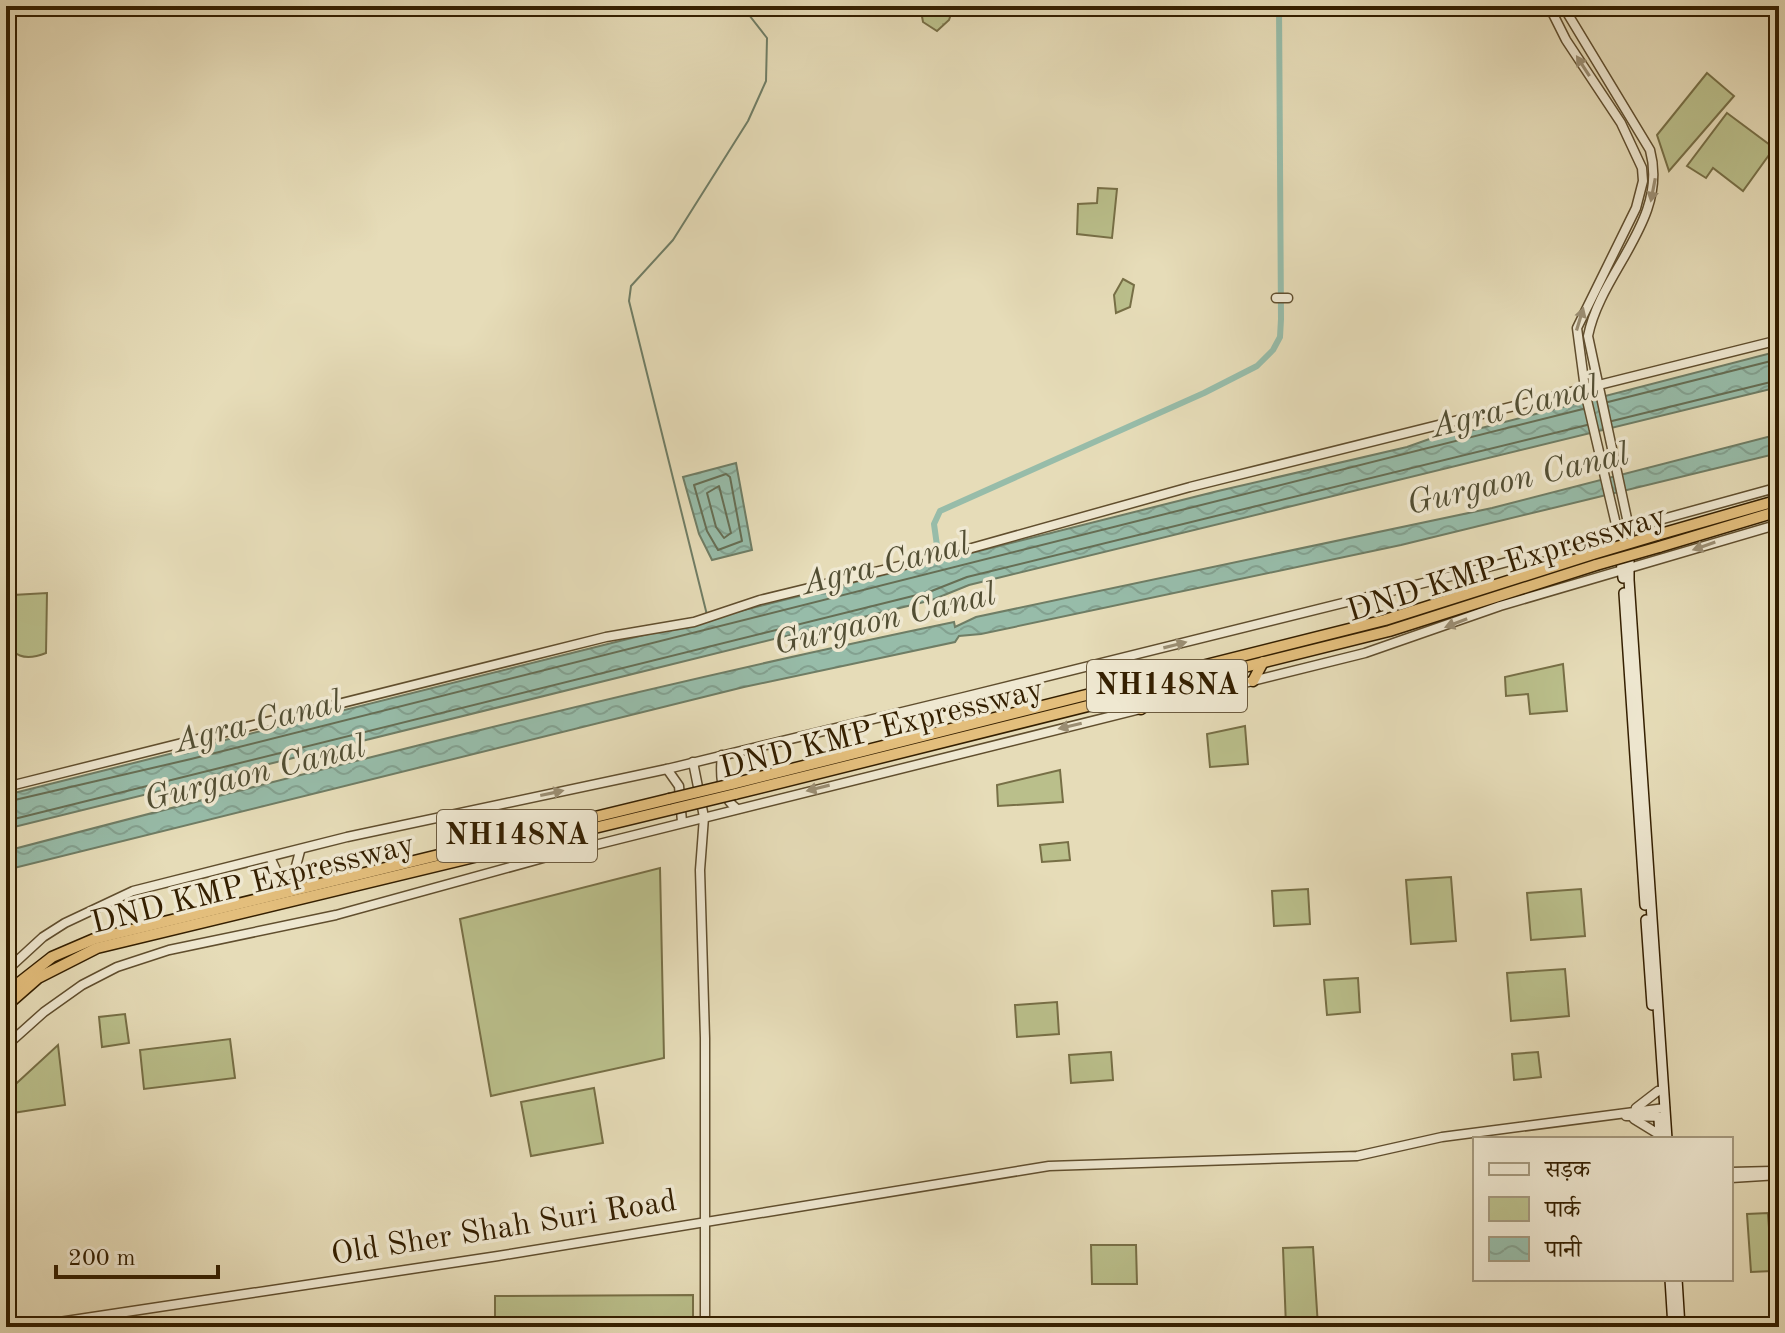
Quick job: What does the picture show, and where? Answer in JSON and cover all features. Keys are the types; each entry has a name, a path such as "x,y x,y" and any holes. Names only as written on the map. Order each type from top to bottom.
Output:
{"highway":[{"name":"DND KMP Expressway","path":"1658,541 1779,500"},
{"name":"DND KMP Expressway","path":"733,789 1385,620 1658,541 1779,511"},
{"name":"DND KMP Expressway","path":"6,1006 38,978 97,948 671,804 1113,700 1389,631 1594,559"},
{"path":"1253,681 1263,662"},
{"path":"1113,700 1141,709"},
{"name":"DND KMP Expressway","path":"6,993 52,957 94,939 287,891 671,804"},
{"path":"284,878 287,891"}],"main road":[{"path":"1629,528 1625,644 1662,1113"},
{"path":"1618,533 1626,570 1662,1137"},
{"path":"1670,1281 1673,1327"},
{"path":"1677,1281 1680,1327"}],"street":[{"path":"1549,6 1566,40 1621,123 1638,155 1643,181 1636,208 1578,320 1576,332 1586,392 1618,533"},
{"path":"1563,6 1650,150 1655,175 1648,209 1589,328 1588,344 1629,528"},
{"path":"1276,298 1288,298"},
{"path":"6,787 425,685 606,637 694,622 760,600 937,557 1174,491 1586,392 1779,340"},
{"path":"6,971 43,937 118,898 347,837 667,769 1618,533 1779,487"},
{"path":"6,1046 44,1012 82,985 117,967 169,950 336,915 736,808 1365,653 1500,606 1779,524"},
{"path":"722,755 720,771 724,791 736,808"},
{"path":"693,762 704,817 700,917 705,1327"},
{"path":"667,769 679,786 682,822"},
{"path":"270,857 277,872 284,878 295,870 300,851"},
{"path":"1628,1114 1647,1103 1658,1091"},
{"path":"1628,1114 1662,1113"},
{"path":"1628,1114 1661,1137"},
{"name":"Old Sher Shah Suri Road","path":"26,1327 243,1296 1049,1166 1357,1156 1442,1137 1628,1114"},
{"path":"1733,1172 1772,1171 1779,1175"},
{"path":"1733,1178 1779,1175"}],"green space":[{"path":"920,6 953,8 949,20 937,31 923,22"},
{"path":"1707,73 1734,96 1669,171 1657,135"},
{"path":"1727,113 1774,148 1743,191 1713,168 1706,178 1687,166"},
{"path":"1098,188 1117,189 1112,238 1077,234 1078,204 1097,203"},
{"path":"1123,279 1134,285 1130,307 1116,313 1114,295"},
{"path":"47,593 46,653 21,656 13,651 13,595"},
{"path":"1563,664 1567,711 1530,714 1528,694 1506,696 1505,677"},
{"path":"1245,726 1248,764 1210,767 1207,734"},
{"path":"1060,770 1063,802 998,806 997,785"},
{"path":"1068,842 1070,860 1042,862 1040,845"},
{"path":"660,868 664,1058 491,1096 460,919"},
{"path":"1451,877 1456,941 1411,944 1406,880"},
{"path":"1308,889 1310,924 1274,926 1272,891"},
{"path":"1581,889 1585,936 1531,940 1527,893"},
{"path":"1565,969 1569,1016 1511,1021 1507,973"},
{"path":"1358,978 1360,1012 1327,1015 1324,980"},
{"path":"1057,1002 1059,1034 1017,1037 1015,1005"},
{"path":"125,1014 129,1043 102,1047 99,1017"},
{"path":"230,1039 235,1078 144,1089 140,1050"},
{"path":"58,1045 65,1105 6,1114 6,1093"},
{"path":"1111,1052 1113,1080 1071,1083 1069,1055"},
{"path":"1538,1052 1541,1077 1514,1080 1512,1054"},
{"path":"594,1088 603,1143 531,1156 521,1102"},
{"path":"1768,1213 1772,1271 1751,1272 1747,1214"},
{"path":"1091,1245 1136,1245 1137,1284 1092,1284"},
{"path":"1313,1247 1318,1327 1286,1327 1283,1248"},
{"path":"693,1295 693,1327 495,1327 495,1296"}],"water":[{"path":"1779,351 1779,387 969,585 932,600 6,829 6,795 1218,491 1407,447 1435,437 1462,433"},
{"path":"1779,434 1779,453 1401,545 981,634 959,636 955,642 744,687 6,870 6,851 478,730 835,647 954,622 955,627 976,617 1492,508"},
{"path":"736,463 752,550 712,560 699,534 683,477"}],"waterway":[{"path":"707,615 629,301 631,286 673,240 748,121 766,81 767,38 742,6"},
{"name":"Agra Canal","path":"939,560 934,524 940,511 1204,393 1257,366 1273,350 1280,337 1281,319 1279,6"}],"water label":[{"name":"Gurgaon Canal","path":"1518,480"},
{"name":"Gurgaon Canal","path":"885,620"},
{"name":"Gurgaon Canal","path":"255,774"}]}
